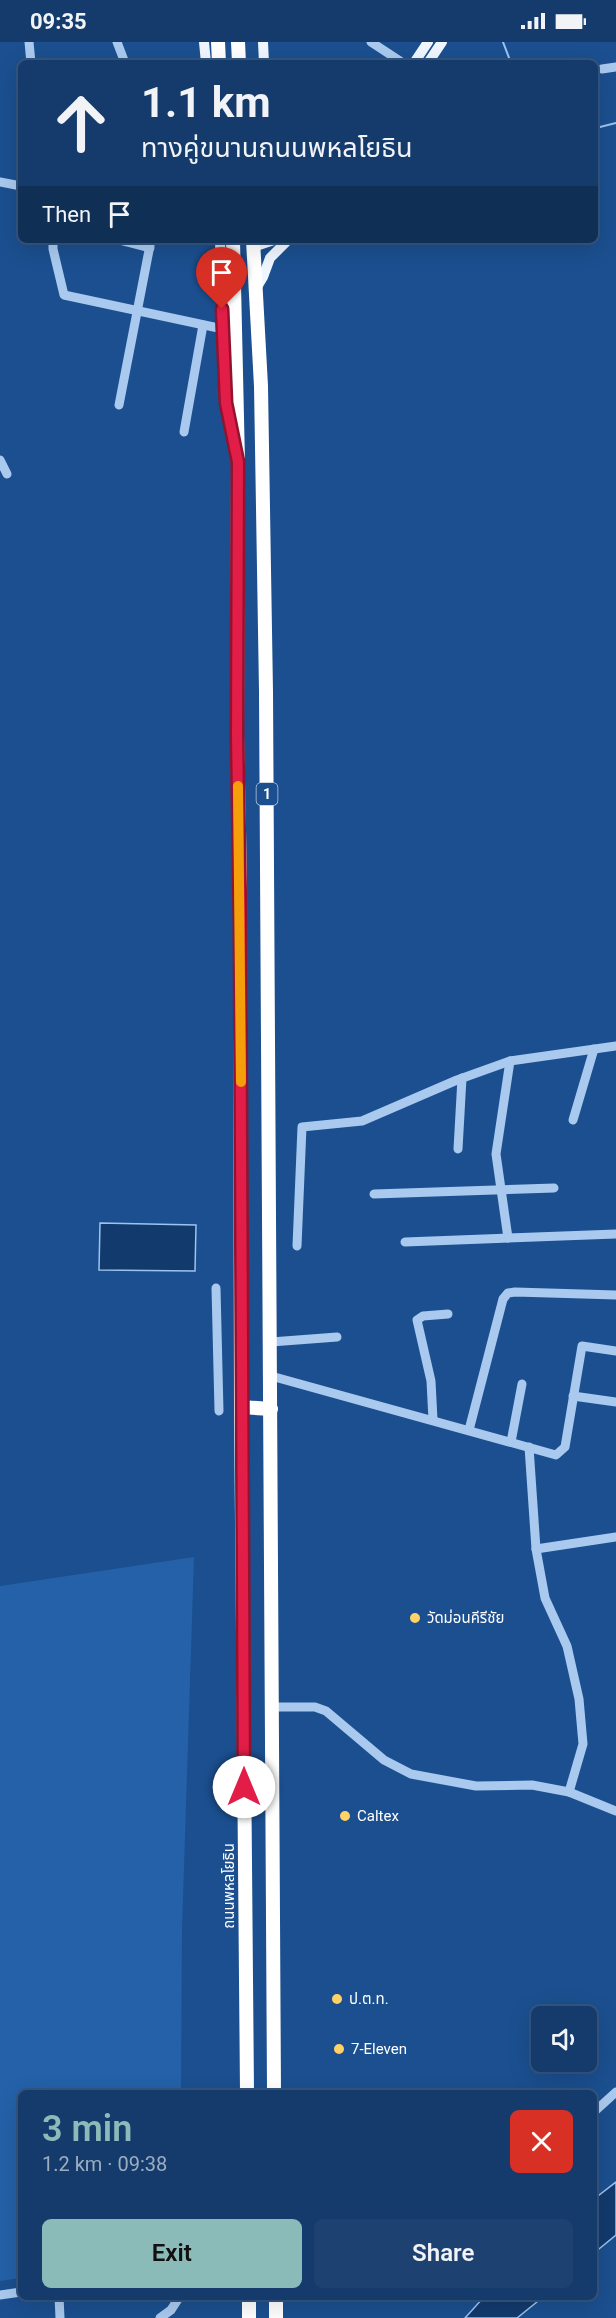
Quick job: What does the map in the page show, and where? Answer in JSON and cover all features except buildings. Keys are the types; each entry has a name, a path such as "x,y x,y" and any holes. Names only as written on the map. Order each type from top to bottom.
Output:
{"highway":[{"path":"218,42 219,60"},
{"path":"238,42 239,60"},
{"path":"234,244 253,243"},
{"name":"1","path":"253,243 261,386 265,656 274,2090"},
{"name":"ถนนพหลโยธิน","path":"234,244 238,462 237,735 240,889 241,1407 247,2090"},
{"path":"241,1407 271,1409"},
{"path":"249,2300 249,2318"},
{"path":"276,2300 276,2318"}],"main road":[{"path":"204,42 206,60"},
{"path":"263,42 264,60"},
{"path":"416,60 428,42"},
{"path":"430,60 442,42"},
{"name":"1","path":"220,243 226,403 238,462"},
{"path":"257,288 270,258 285,243"}],"street":[{"path":"29,42 31,60"},
{"path":"117,42 123,60"},
{"path":"371,42 398,60"},
{"path":"602,69 616,67"},
{"path":"0,182 18,185"},
{"path":"53,243 64,295 223,329"},
{"path":"119,405 150,244"},
{"path":"184,432 203,325"},
{"path":"0,460 7,474"},
{"path":"297,1246 302,1127 362,1121 462,1078 510,1061 616,1046"},
{"path":"573,1120 594,1049"},
{"path":"508,1238 496,1154 510,1061"},
{"path":"458,1149 462,1078"},
{"path":"374,1194 554,1188"},
{"path":"405,1242 616,1234"},
{"path":"216,1288 219,1412"},
{"path":"469,1430 503,1299 507,1294 515,1292 616,1295"},
{"path":"433,1420 430,1381 417,1320 423,1316 447,1314"},
{"path":"271,1342 337,1337"},
{"path":"271,1376 556,1455 565,1447 582,1346 616,1351"},
{"path":"512,1442 522,1384"},
{"path":"573,1396 616,1402"},
{"path":"529,1447 536,1549 544,1598 567,1646 579,1699 583,1744 569,1792"},
{"path":"536,1549 616,1537"},
{"path":"273,1707 315,1707 326,1711 384,1760 411,1774 476,1786 532,1785 569,1792 616,1811"},
{"path":"597,2109 616,2092"},
{"path":"0,2295 18,2292"},
{"path":"59,2300 60,2318"},
{"path":"160,2318 171,2310 177,2300"}],"shaded area":[{"path":"100,1223 196,1225 195,1271 99,1270"},
{"path":"194,1557 182,1930 181,2090 18,2090 18,2278 0,2281 0,1586"},
{"path":"616,2182 616,2235 597,2251 597,2197"},
{"path":"481,2300 539,2300 517,2318 465,2318"}],"waterway":[{"path":"503,42 510,60"},
{"path":"598,128 616,123"}],"slow traffic":[{"path":"238,786 241,1082"}],"place":[{"name":"วัดม่อนคีรีชัย","path":"415,1618"},
{"name":"Caltex","path":"345,1816"},
{"name":"ป.ต.ท.","path":"337,1999"},
{"name":"7-Eleven","path":"339,2049"}],"route":[{"path":"222,309 226,403 238,462 237,735 240,877 244,1787"}]}
